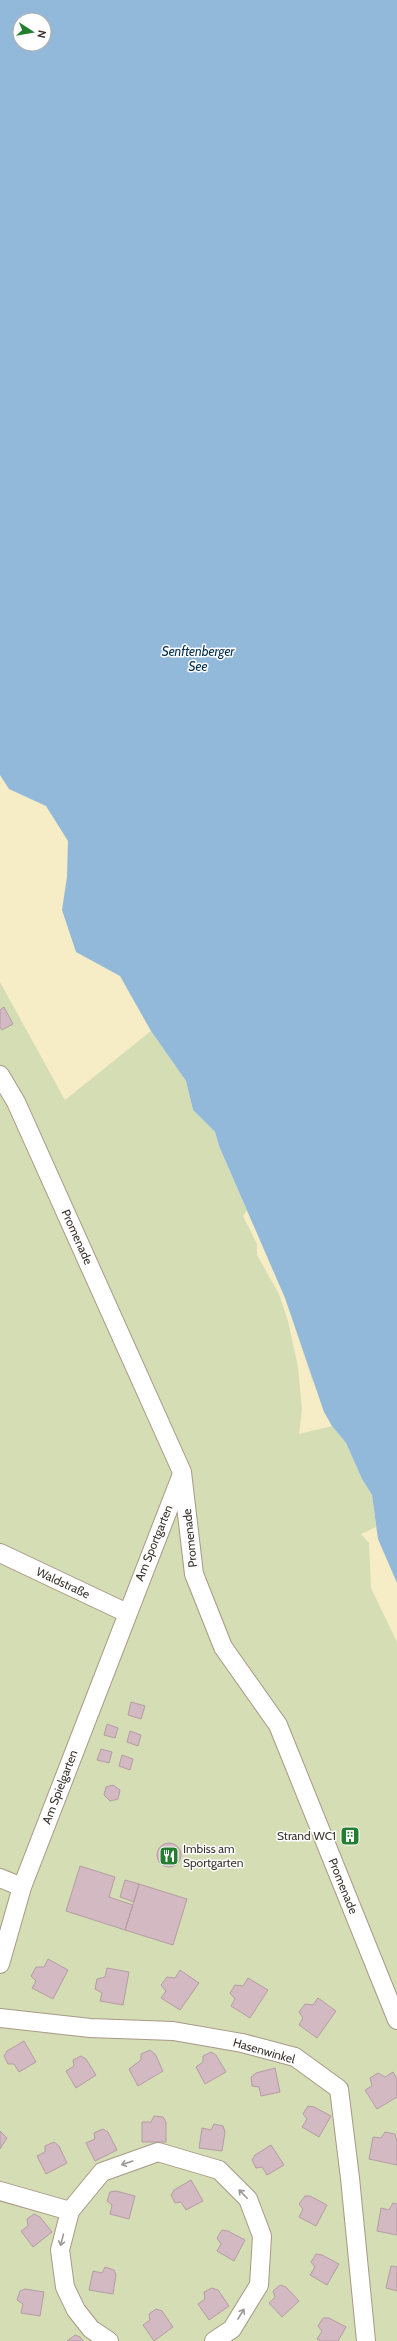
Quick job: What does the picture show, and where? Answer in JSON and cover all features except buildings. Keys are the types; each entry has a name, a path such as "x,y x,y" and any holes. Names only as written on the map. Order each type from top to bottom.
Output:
{"street":[{"name":"Promenade","path":"0,1074 16,1102 182,1472 194,1574 223,1647 278,1725 397,2020"},
{"name":"Am Sportgarten","path":"127,1613 182,1472"},
{"name":"Waldstraße","path":"0,1553 127,1613"},
{"name":"Am Spielgarten","path":"0,1964 22,1887 127,1613"},
{"path":"0,1878 22,1887"},
{"name":"Hasenwinkel","path":"0,2018 90,2028 173,2031 242,2043 295,2057 339,2089 350,2178 366,2341"},
{"path":"109,2341 91,2329 76,2310 65,2287 60,2250 70,2211 102,2172 158,2152 219,2170 248,2199 262,2236 259,2285 232,2329 214,2341"},
{"path":"0,2191 70,2211"}],"green space":[{"path":"0,775 9,789 46,806 68,841 67,877 62,910 76,952 120,976 151,1031 186,1081 193,1110 215,1132 219,1146 285,1298 324,1412 332,1426 346,1443 362,1479 372,1495 378,1539 397,1583 397,2341 0,2341"}],"sand":[{"path":"0,775 9,789 46,806 68,841 67,877 62,910 76,952 120,976 151,1031 65,1100 0,982"},
{"path":"247,1210 285,1298 312,1379 332,1426 299,1434 302,1410 298,1367 288,1321 279,1294 257,1255 257,1244 243,1216"},
{"path":"376,1527 378,1539 397,1583 397,1642 371,1588 369,1543 361,1534"}],"water":[{"name":"Senftenberger See","path":"0,0 397,0 397,1583 378,1539 372,1495 362,1479 346,1443 332,1426 324,1412 285,1298 219,1146 215,1132 193,1110 186,1081 151,1031 120,976 76,952 62,910 67,877 68,841 46,806 9,789 0,775"}],"place":[{"name":"Strand WC1","path":"350,1836"},
{"name":"Imbiss am Sportgarten","path":"169,1856"}]}
